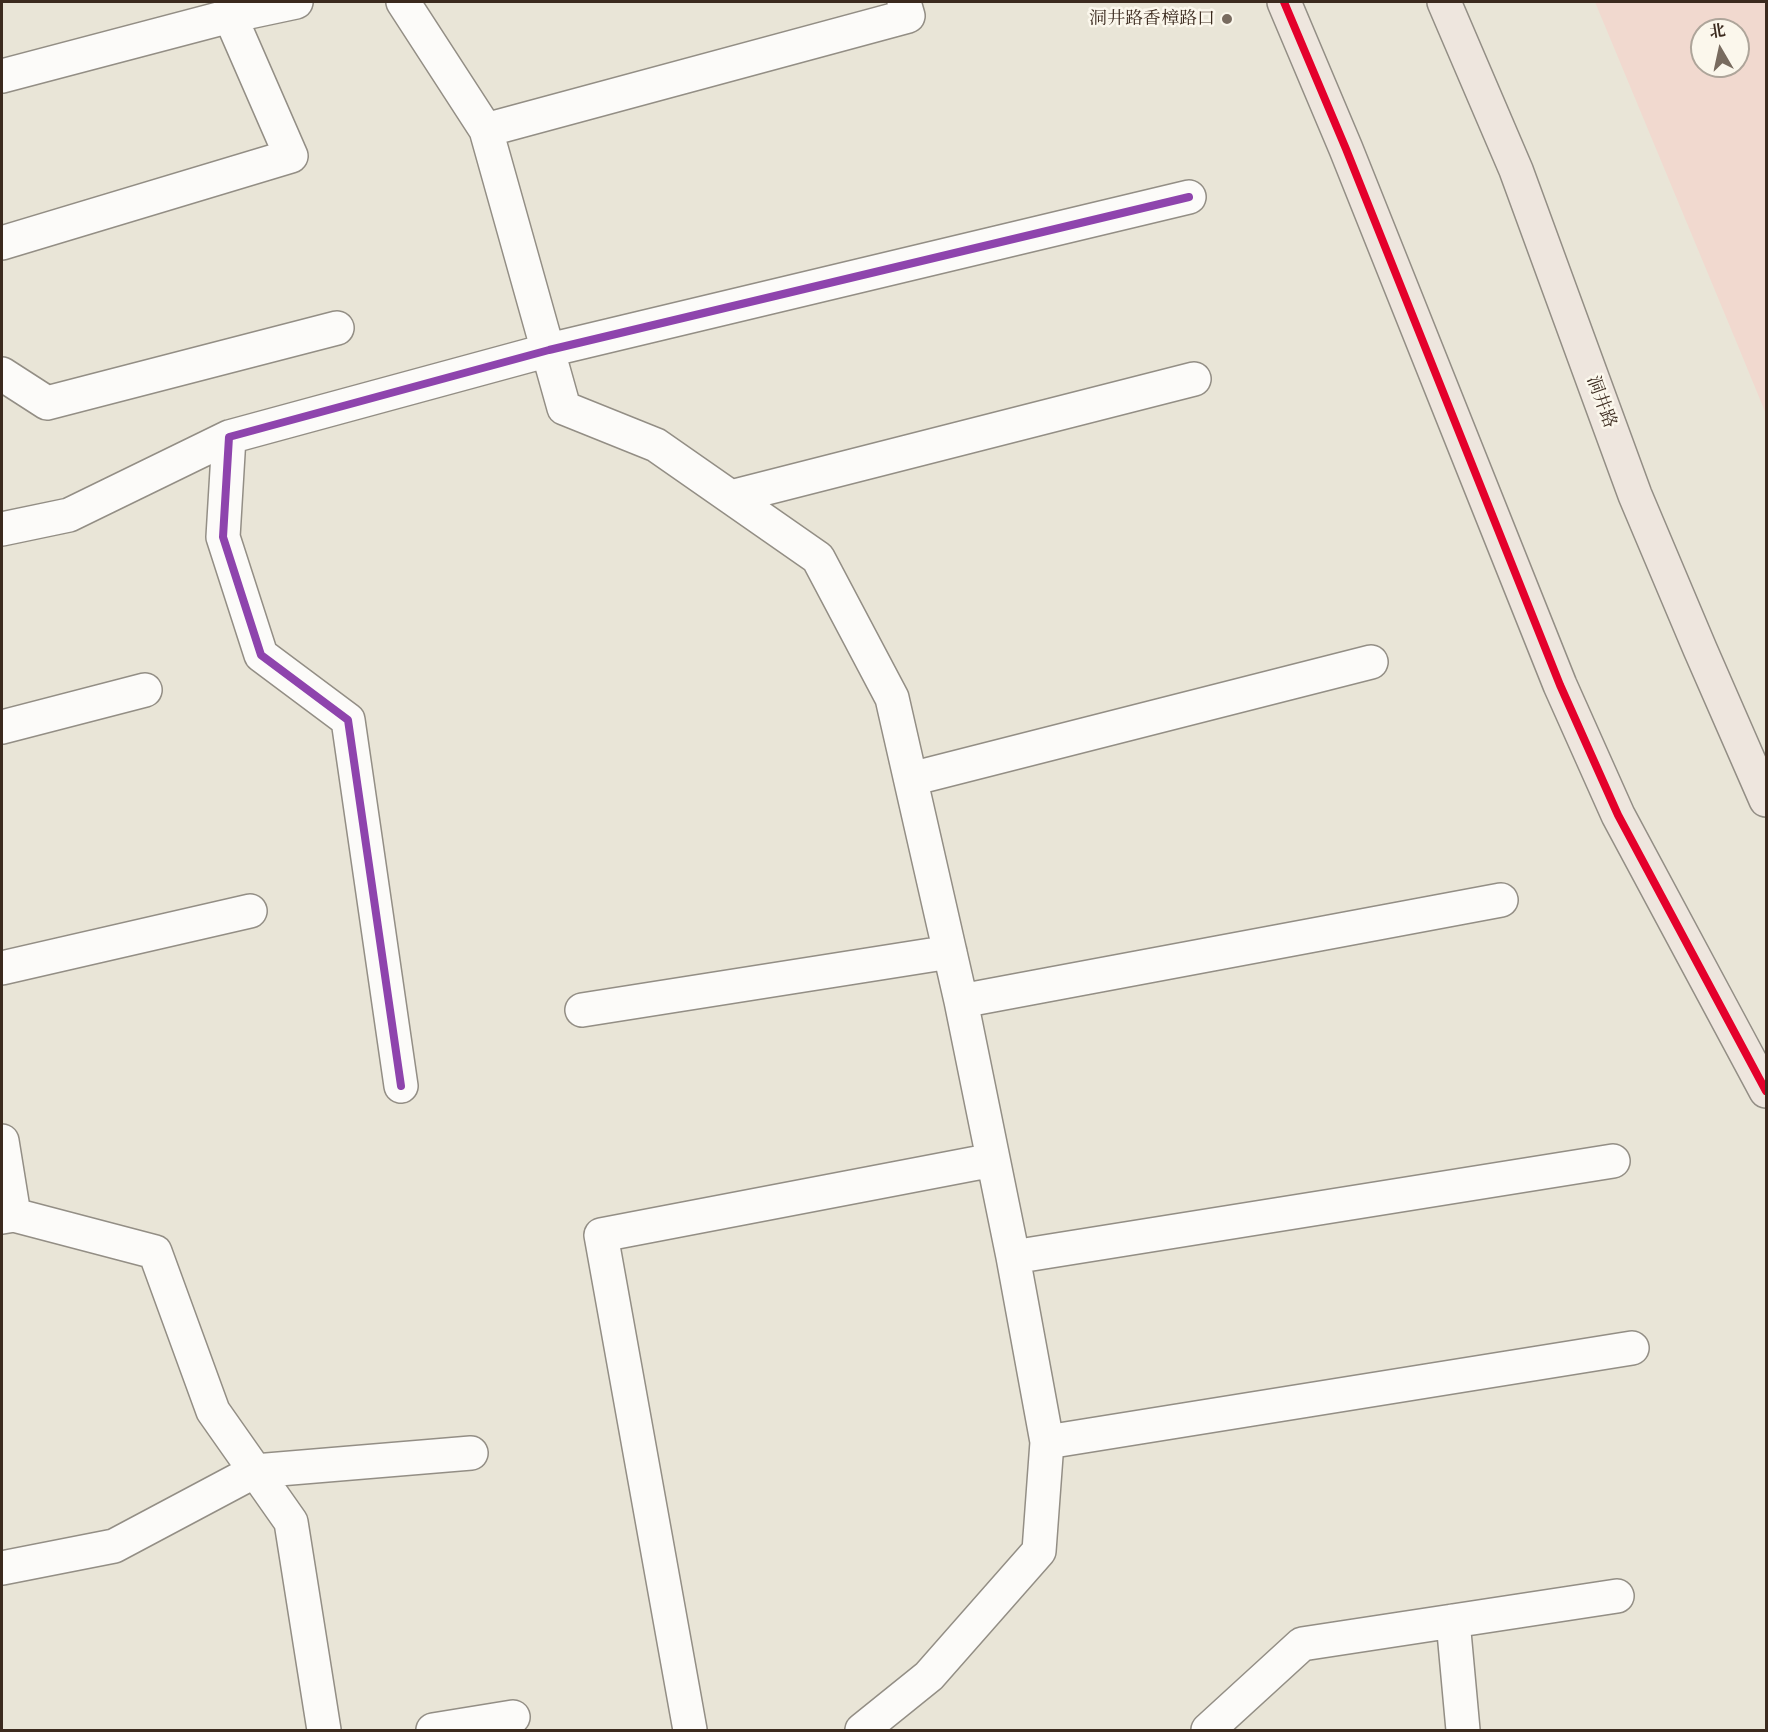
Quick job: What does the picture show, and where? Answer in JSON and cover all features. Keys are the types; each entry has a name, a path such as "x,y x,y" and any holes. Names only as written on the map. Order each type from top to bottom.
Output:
{"main road":[{"path":"1284,2 1347,149 1574,717 1617,815 1767,1091"},
{"name":"洞井路","path":"1444,2 1516,170 1635,495 1767,800"}],"street":[{"path":"2,76 230,16 296,2"},
{"path":"403,2 486,130 564,408 656,445 818,558 892,698 961,1001 1013,1257 1047,1442 1039,1551 929,1676 862,1731"},
{"path":"486,130 908,16 904,2"},
{"path":"2,243 291,156 230,16"},
{"path":"2,529 69,515 229,437 549,350 1189,197"},
{"path":"2,374 47,403 337,328"},
{"path":"731,497 1194,379"},
{"path":"229,437 223,537 261,655 348,720 401,1086"},
{"path":"911,779 1371,662"},
{"path":"2,727 145,690"},
{"path":"961,1001 1501,900"},
{"path":"2,968 250,911"},
{"path":"582,1010 950,952"},
{"path":"2,1141 8,1216 155,1252 213,1411 291,1522 324,1731"},
{"path":"690,1731 601,1235 993,1160"},
{"path":"1013,1257 1613,1161"},
{"path":"1047,1442 1632,1348"},
{"path":"2,1568 114,1546 255,1471 471,1453"},
{"path":"1208,1731 1302,1644 1617,1596"},
{"path":"1453,1621 1463,1731"},
{"path":"433,1731 513,1718"}],"shaded area":[{"path":"1595,2 1766,2 1766,414"}],"transit line":[{"path":"1284,2 1346,149 1560,685 1618,815 1766,1091"},
{"path":"401,1086 348,720 261,655 223,537 229,437 549,350 1189,197"}],"place":[{"name":"洞井路香樟路口","path":"1227,19"}]}
